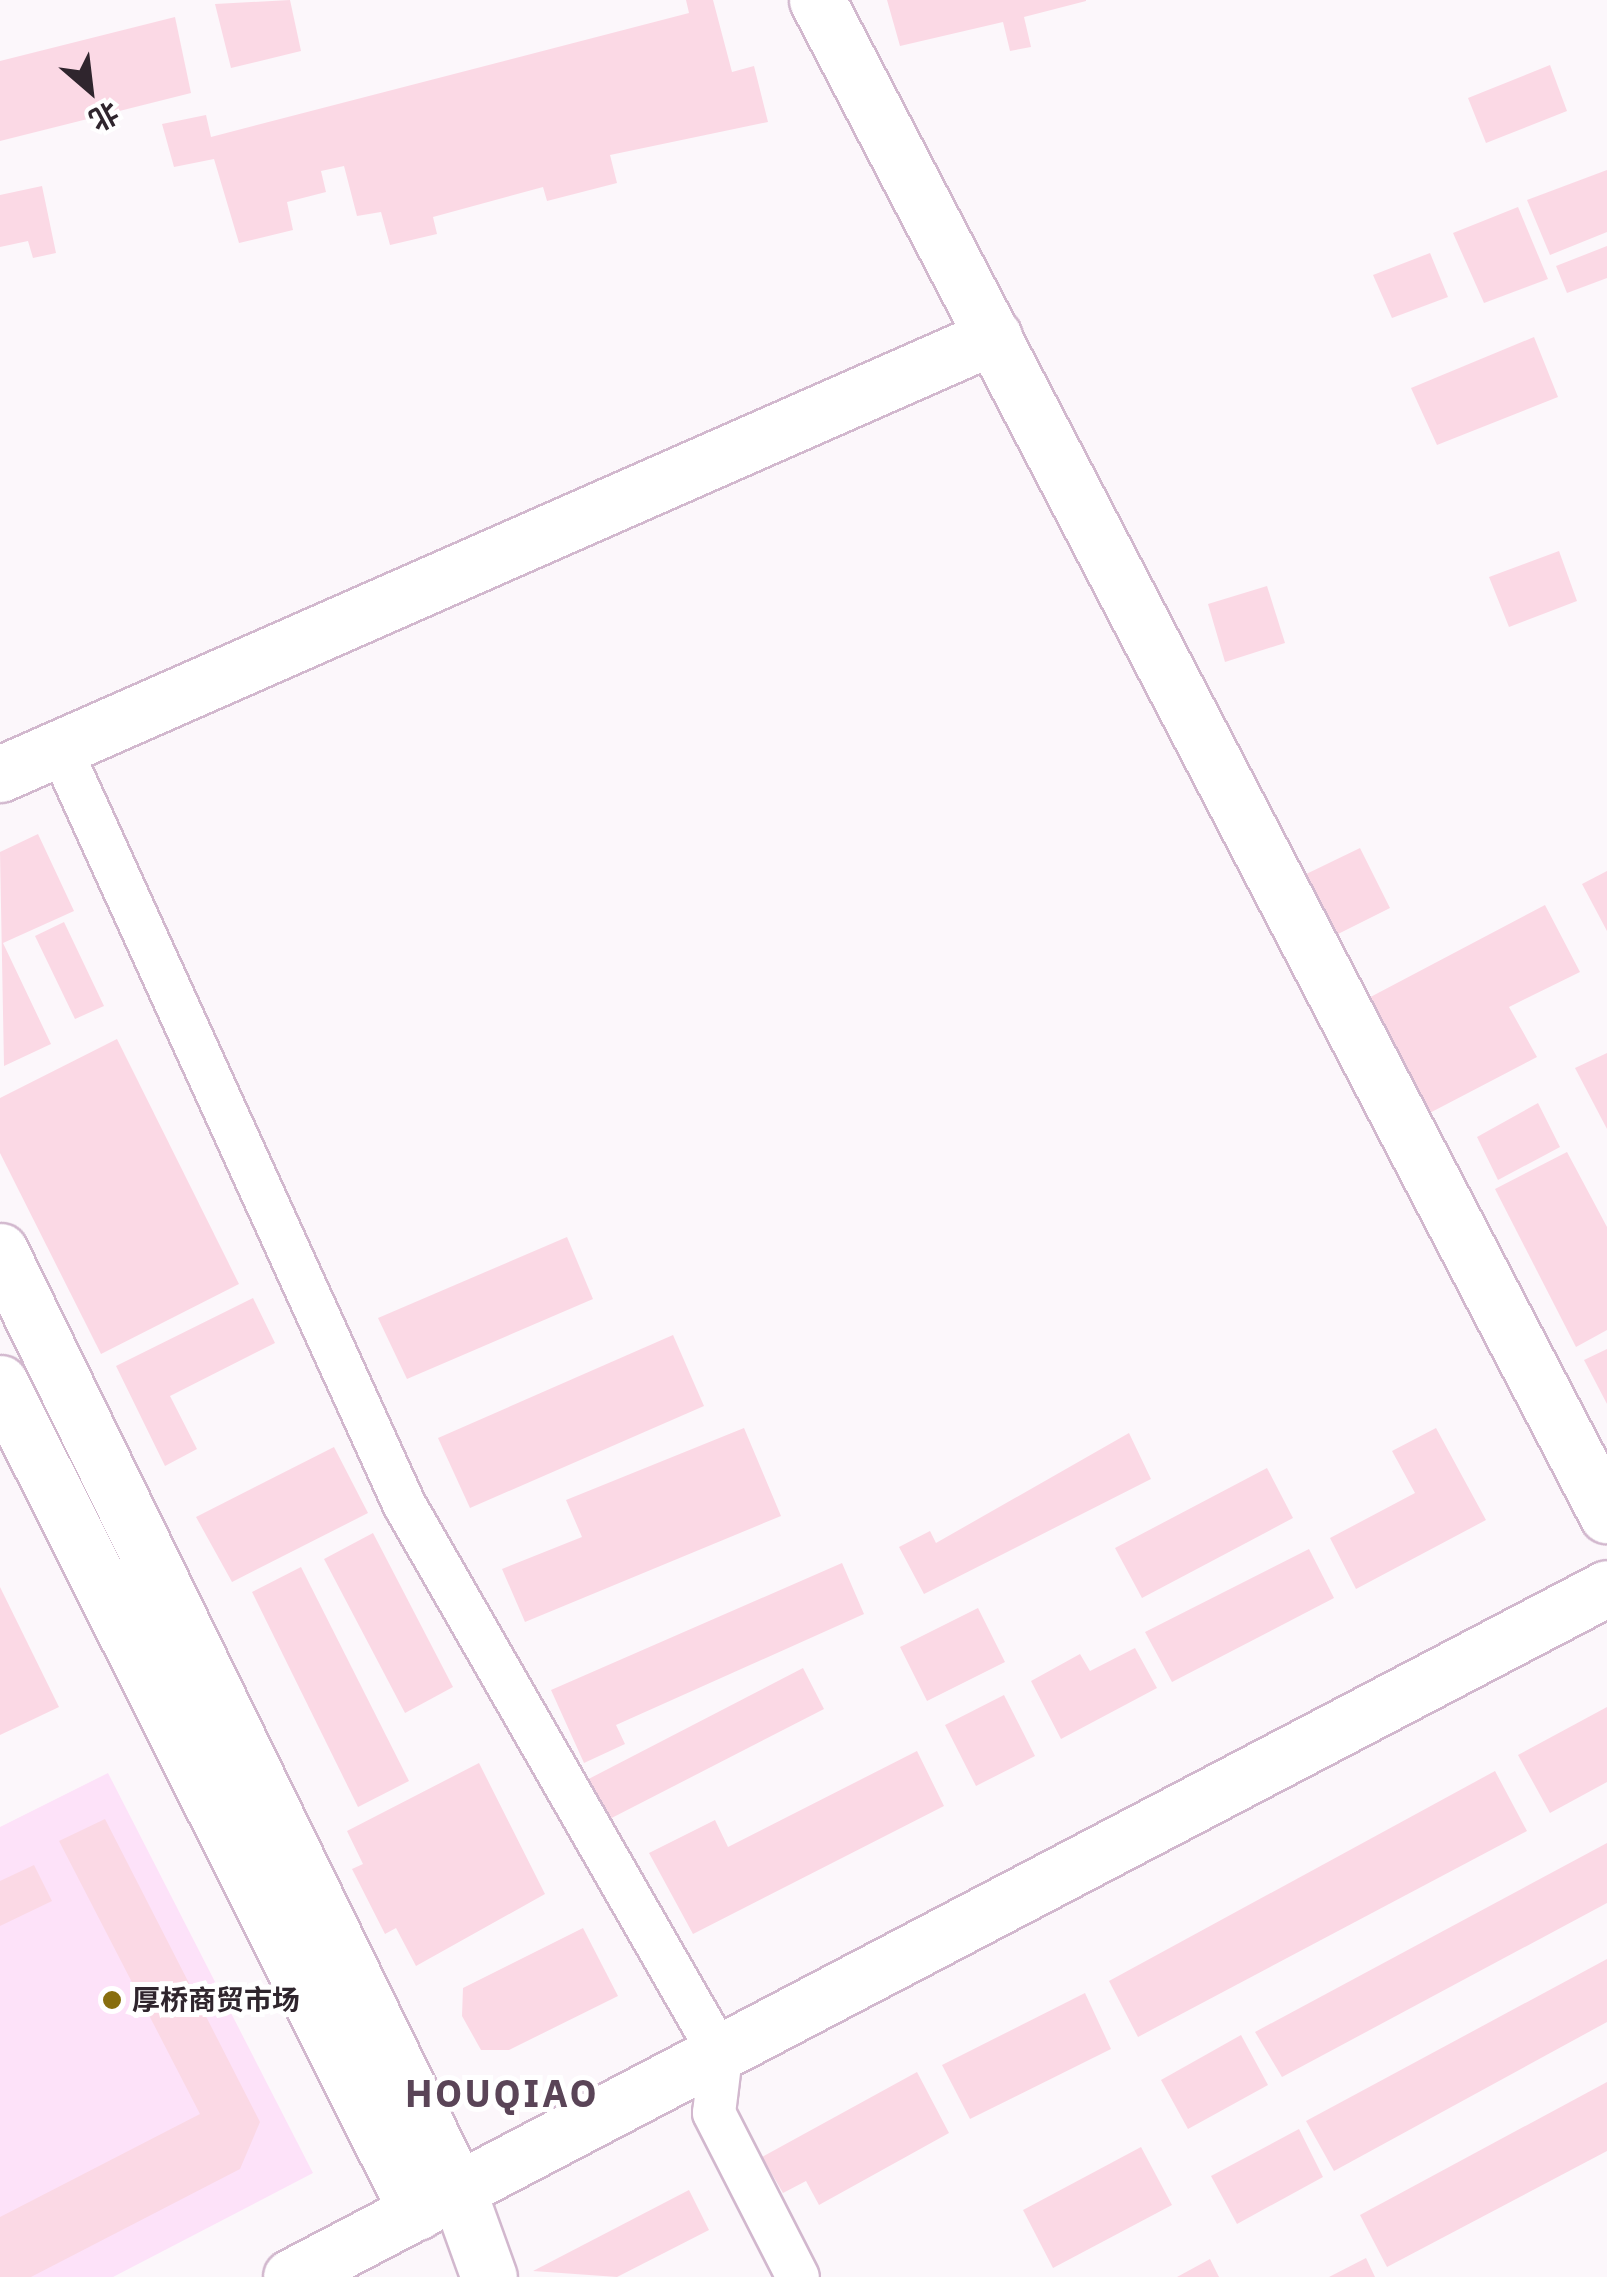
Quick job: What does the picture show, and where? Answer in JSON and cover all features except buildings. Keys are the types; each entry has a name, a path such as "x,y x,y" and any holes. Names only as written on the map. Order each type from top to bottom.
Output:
{"street":[{"path":"817,0 1607,1515"},
{"path":"0,774 994,336"},
{"path":"60,748 404,1504 721,2056 714,2113 798,2277"},
{"path":"0,1250 437,2202"},
{"path":"0,1382 437,2202 489,2277"},
{"path":"291,2277 721,2056 1607,1588"}],"shaded area":[{"name":"厚桥商贸市场","path":"108,1773 313,2173 113,2277 0,2277 0,1827"}],"place":[{"name":"厚桥商贸市场","path":"112,2000"}],"district":[{"name":"HOUQIAO","path":"502,2093"}]}
